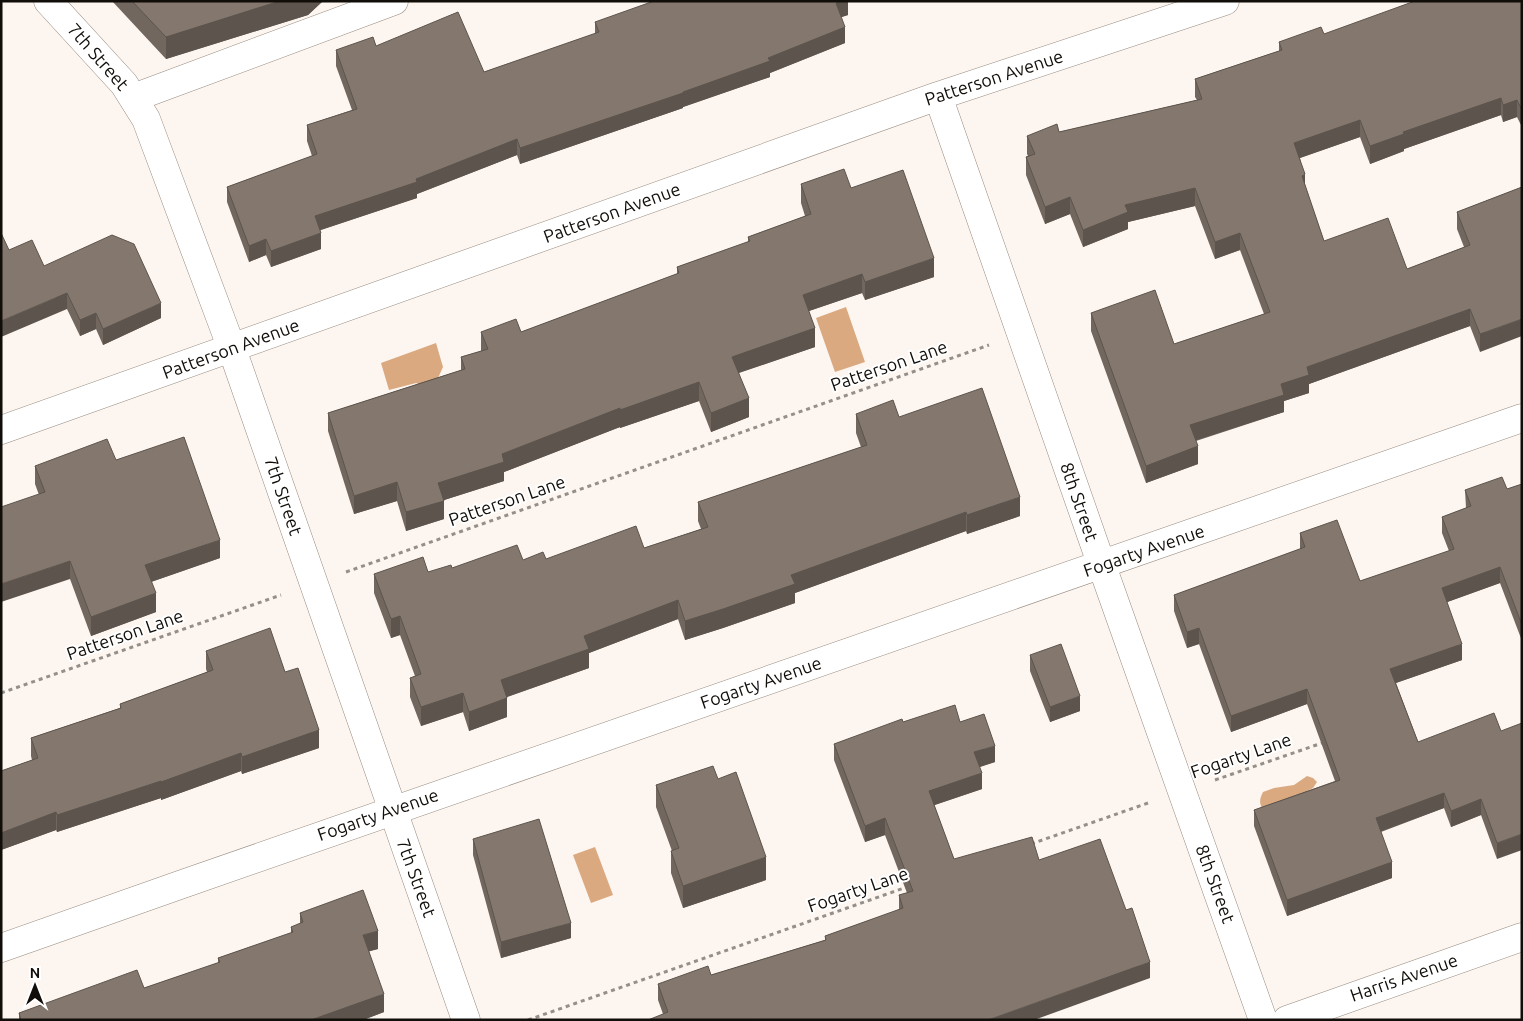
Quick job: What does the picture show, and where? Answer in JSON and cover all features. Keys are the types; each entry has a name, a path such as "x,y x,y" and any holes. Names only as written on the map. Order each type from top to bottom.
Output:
{"street":[{"name":"7th Street","path":"48,1 124,84 146,119 232,349 466,1020"},
{"path":"133,98 394,1"},
{"name":"Patterson Avenue","path":"1,430 938,96 1225,1"},
{"name":"8th Street","path":"938,96 1263,1020"},
{"name":"Fogarty Avenue","path":"1,948 392,810 1102,566 1522,418"},
{"name":"Harris Avenue","path":"1287,1020 1522,937"}],"path":[{"name":"Patterson Lane","path":"1,694 1021,334"},
{"name":"Fogarty Lane","path":"1023,847 1332,739"},
{"name":"Fogarty Lane","path":"528,1020 911,886"}],"shaded area":[{"path":"846,307 865,362 835,372 816,318"},
{"path":"436,343 443,367 433,389 416,383 389,390 381,363"},
{"path":"1307,776 1317,782 1313,788 1307,791 1309,795 1264,811 1260,802 1263,792 1294,785"},
{"path":"595,847 613,895 591,903 573,855"}],"building":[{"path":"132,1 280,1 166,37"},
{"path":"654,1 842,1 836,3 845,27 768,58 770,61 683,93 520,148 517,139 416,179 417,182 315,216 321,233 271,251 266,239 249,246 227,187 317,154 307,125 357,109 336,50 373,37 376,46 458,12 484,72 599,32 595,22"},
{"path":"1415,1 1522,1 1522,110 1517,100 1503,105 1501,98 1403,132 1404,134 1370,146 1360,120 1294,143 1305,174 1302,176 1324,241 1388,218 1407,269 1470,245 1457,212 1522,187 1522,319 1480,334 1470,309 1307,367 1309,375 1281,384 1284,395 1190,425 1198,446 1146,466 1091,313 1155,290 1174,344 1270,312 1240,233 1215,242 1195,188 1125,205 1128,212 1083,230 1070,197 1045,207 1026,157 1035,154 1027,136 1057,124 1059,132 1202,99 1195,79 1282,50 1279,42 1321,27 1324,34"},
{"path":"844,169 851,188 903,170 934,258 865,282 862,274 803,295 815,328 732,357 749,398 711,413 699,382 620,410 620,408 502,454 504,462 438,483 444,501 406,512 397,482 354,496 328,413 465,369 461,357 488,349 481,332 516,319 521,332 679,273 677,267 750,241 748,237 811,214 801,184"},
{"path":"1,233 9,250 32,240 44,266 112,235 134,244 161,303 103,329 96,313 80,320 67,293 1,321"},
{"path":"982,388 1020,497 967,515 966,512 791,575 795,584 723,609 685,621 678,600 584,636 589,649 501,680 507,698 469,712 463,693 421,707 410,678 421,674 400,616 391,619 374,574 423,557 428,572 451,565 452,568 517,545 523,560 543,552 546,559 636,526 644,548 708,527 698,502 867,445 856,414 893,400 899,417"},
{"path":"184,437 220,540 145,565 156,593 91,617 70,561 1,584 1,507 45,492 35,466 107,439 116,460"},
{"path":"1502,477 1507,489 1522,484 1522,625 1500,567 1442,588 1462,644 1390,669 1418,742 1494,713 1501,731 1522,723 1522,834 1497,843 1481,799 1451,811 1444,793 1376,818 1392,862 1287,900 1254,810 1340,780 1307,689 1231,716 1199,628 1187,632 1174,595 1305,547 1300,533 1337,520 1360,581 1454,549 1442,517 1471,506 1465,490"},
{"path":"270,628 285,672 298,668 319,730 242,757 241,753 161,782 57,815 56,812 1,833 1,771 38,758 31,738 121,708 120,704 213,670 206,651"},
{"path":"1061,644 1080,696 1050,707 1030,655"},
{"path":"955,705 960,722 984,714 995,746 974,752 982,773 929,791 954,859 1032,837 1039,860 1100,839 1126,910 1132,908 1150,962 988,1020 648,1020 668,1012 658,984 708,966 711,975 826,940 825,936 903,908 899,895 913,891 885,818 865,826 834,744 902,719 903,722"},
{"path":"713,766 718,779 736,772 766,857 683,886 671,851 679,848 656,785"},
{"path":"539,819 571,923 501,942 473,839"},
{"path":"363,890 378,931 363,935 384,994 311,1020 21,1020 19,1013 137,970 144,988 220,962 218,958 293,932 291,927 303,922 300,913"}]}
